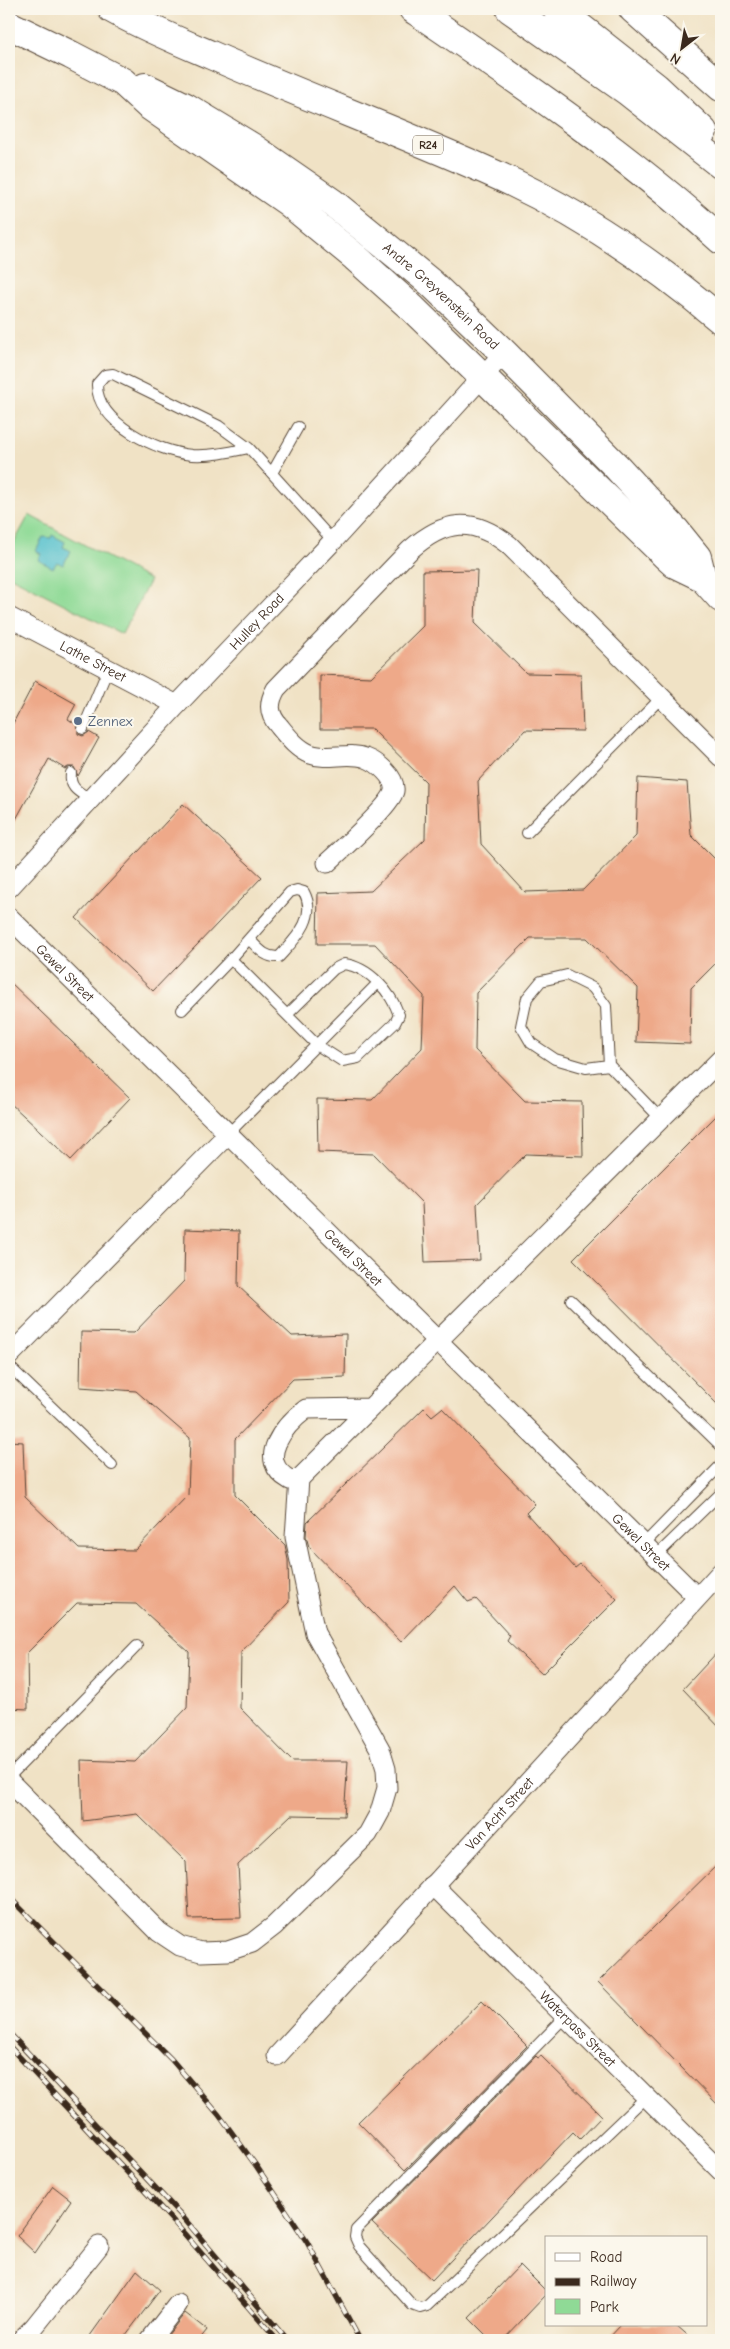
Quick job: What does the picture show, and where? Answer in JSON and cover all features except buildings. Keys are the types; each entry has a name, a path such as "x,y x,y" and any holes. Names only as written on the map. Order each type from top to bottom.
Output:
{"main road":[{"name":"R24","path":"112,9 243,70 485,170 549,201 600,231 656,269 721,320"},
{"path":"413,9 523,84 629,164 721,240"},
{"path":"510,9 627,91 721,165"},
{"path":"557,9 656,87 721,149"},
{"path":"633,9 721,87"},
{"name":"Andre Greyvenstein Road","path":"9,25 122,82 148,105 288,202 355,257 413,309 665,555 675,564 702,578 721,598"},
{"name":"Andre Greyvenstein Road","path":"122,82 140,85 186,107 252,147 333,203 431,283 504,353 616,466 689,545 697,557 702,578"}],"street":[{"name":"Hulley Road","path":"9,888 504,353"},
{"path":"327,863 384,807 394,791 393,783 377,764 366,758 353,755 324,757 310,754 297,747 270,713 269,705 272,696 276,689 410,550 434,531 452,526 470,526 497,536 509,545 721,758"},
{"name":"Lathe Street","path":"9,616 177,705"},
{"name":"Gewel Street","path":"9,917 697,1597"},
{"path":"369,1408 311,1408 302,1412 277,1440 273,1454 277,1469 285,1477 294,1480 299,1479 369,1408 436,1340 721,1059"},
{"path":"9,1356 228,1134"},
{"path":"9,1779 159,1932 180,1946 201,1952 228,1951 252,1942 274,1926 368,1834 380,1812 387,1788 386,1769 370,1729 315,1633 295,1537 299,1479"},
{"name":"Van Acht Street","path":"277,2056 721,1572"},
{"name":"Waterpass Street","path":"433,1885 721,2171"},
{"path":"21,2340 34,2327 99,2246"},
{"path":"150,2340 178,2304"}],"lane":[{"path":"249,448 208,455 191,455 163,447 134,435 116,422 100,399 97,384 105,375 113,374 220,426 249,448 333,540"},
{"path":"272,473 298,428"},
{"path":"83,729 108,669"},
{"path":"527,833 661,698"},
{"path":"72,773 70,781 73,788 90,800"},
{"path":"182,1010 231,959 290,892 297,890 304,892 308,900 306,924 279,957 271,958 249,939"},
{"path":"231,959 317,1045 342,1061 358,1058 395,1023 398,1015 396,1007 378,983 364,970 354,965 344,964 334,969 287,1014"},
{"path":"609,1065 586,1068 555,1059 530,1043 521,1026 528,998 541,981 567,975 593,988 606,1006 609,1065 661,1119"},
{"path":"228,1134 378,983"},
{"path":"571,1300 721,1446"},
{"path":"9,1366 112,1465"},
{"path":"650,1550 721,1465"},
{"path":"650,1550 721,1493"},
{"path":"9,1779 137,1646"},
{"path":"565,2017 356,2230 355,2237 359,2246 412,2305 420,2308 426,2306 646,2097"}],"green space":[{"path":"29,515 150,580 122,634 9,576 9,552"}],"water":[{"path":"52,535 65,542 63,547 71,551 63,565 57,562 53,568 38,560 41,554 36,551 43,537 51,538"}],"railway":[{"path":"9,1897 171,2059 219,2115 257,2167 307,2242 360,2340"},
{"path":"9,2033 181,2215 287,2340"},
{"path":"9,2046 174,2222 277,2340"}],"place":[{"name":"Zennex","path":"78,721"}]}
